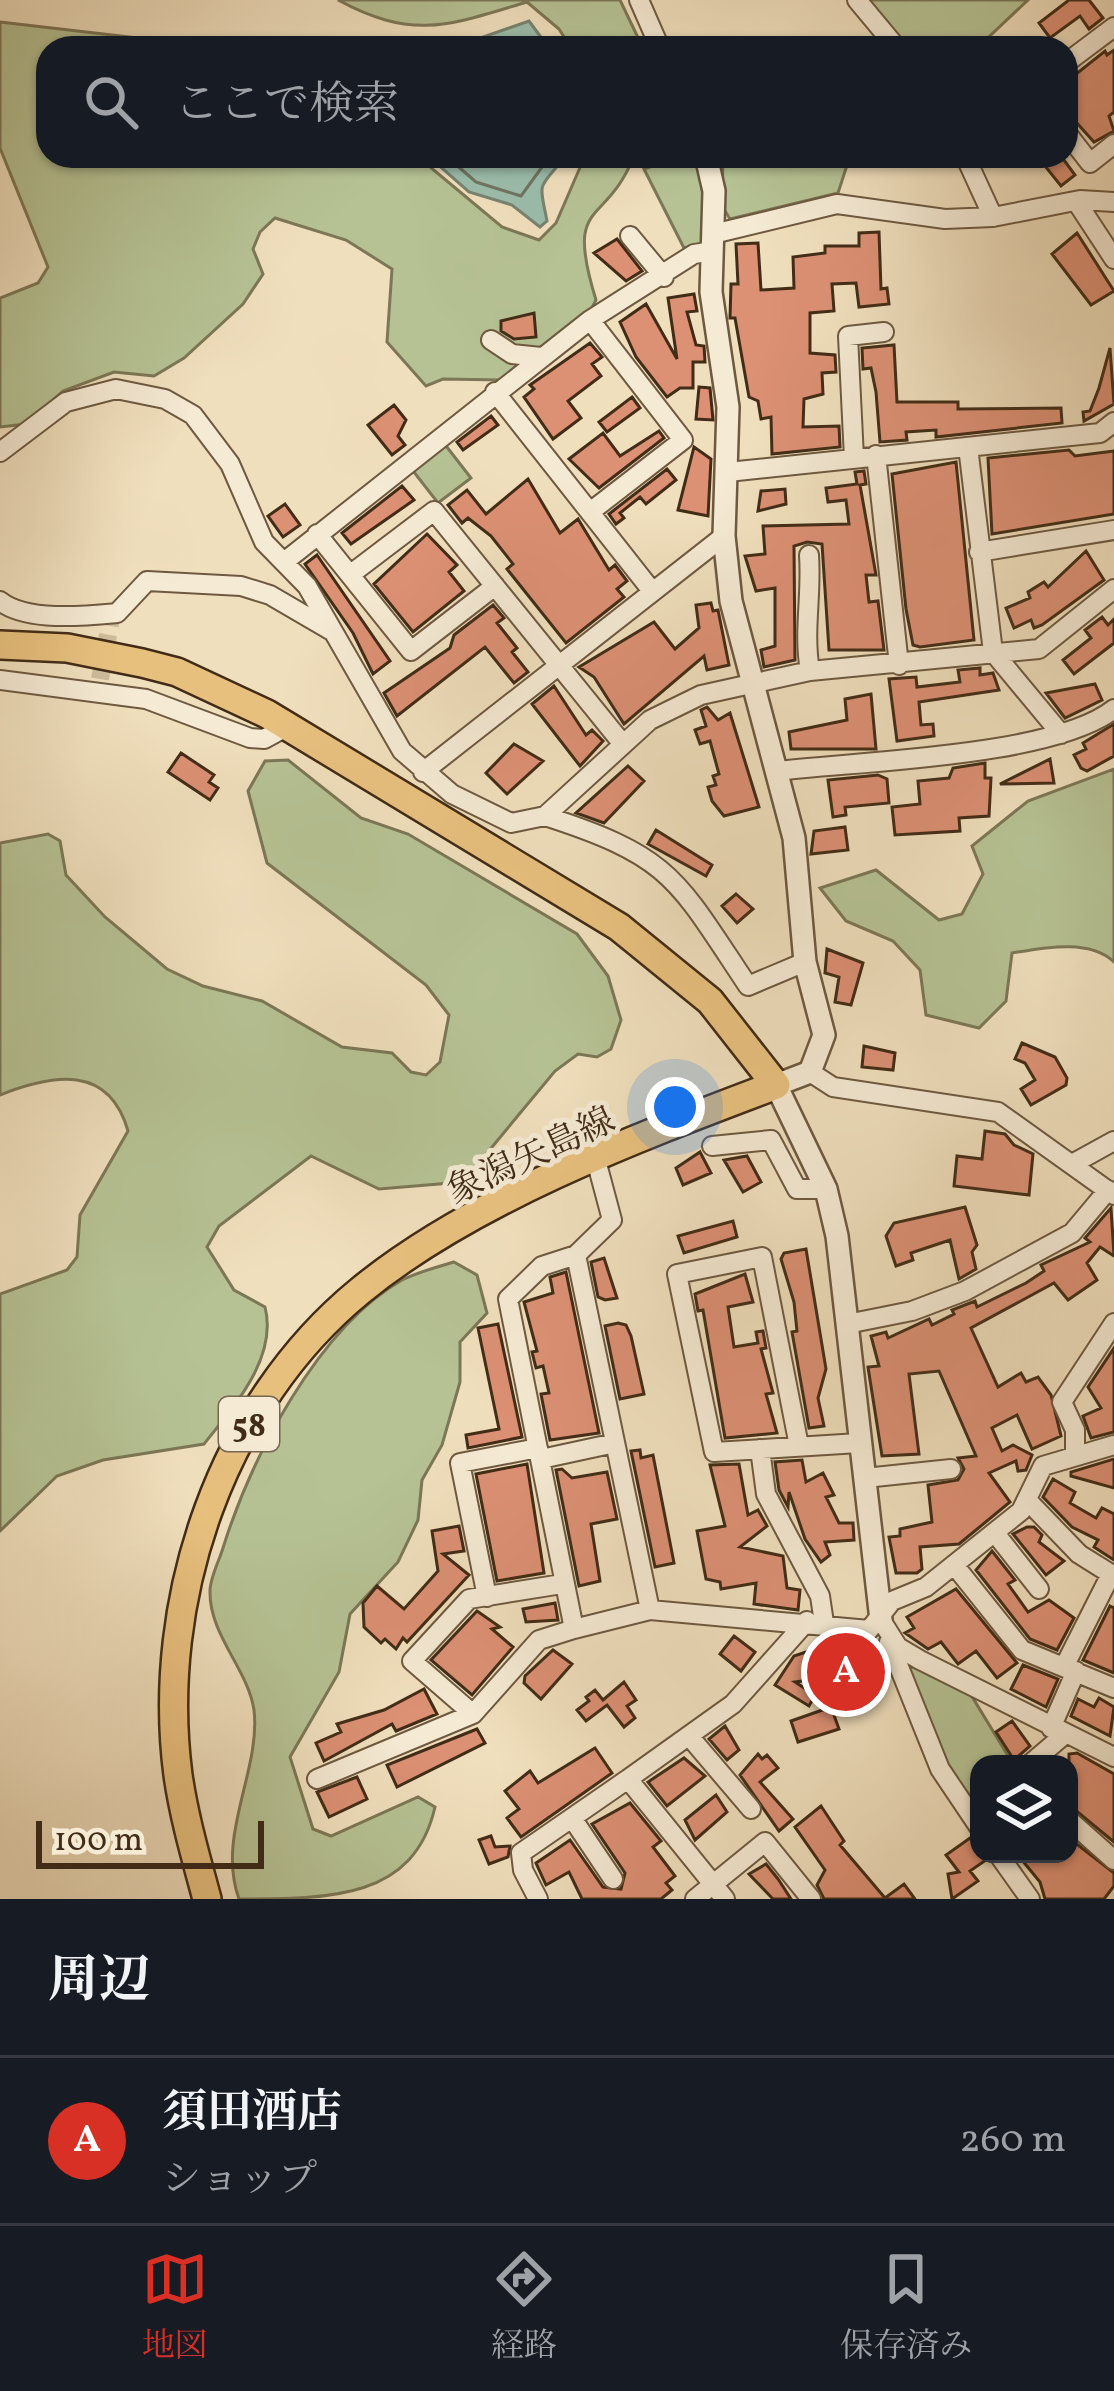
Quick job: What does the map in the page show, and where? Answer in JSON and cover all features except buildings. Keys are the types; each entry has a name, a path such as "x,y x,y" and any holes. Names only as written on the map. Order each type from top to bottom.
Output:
{"main road":[{"path":"0,645 100,652 177,672 288,726 619,927 710,1000 776,1085"},
{"name":"象潟矢島線","path":"207,1899 178,1771 176,1652 199,1538 246,1428 290,1360 359,1291 485,1208 776,1085"}],"street":[{"path":"639,0 655,36"},
{"path":"857,0 887,36"},
{"path":"1078,54 1114,27"},
{"path":"1078,148 1090,163 1114,144"},
{"path":"709,168 714,191 711,292 728,407 724,536 731,601 794,838 805,962 824,1035 810,1072 776,1085 826,1189 847,1324 881,1620 917,1719 970,1800"},
{"path":"971,168 993,217"},
{"path":"1076,201 1114,260"},
{"path":"284,562 590,320 713,243 836,204 945,219 993,217 1076,201 1114,202"},
{"path":"630,236 664,277"},
{"path":"590,320 683,440 590,512"},
{"path":"854,458 848,336 884,332"},
{"path":"491,340 512,354 541,357"},
{"path":"0,452 50,411 86,395 116,389 165,399 194,415 209,432 264,542 307,586 384,727 423,772 452,794 511,823 545,816 625,842 668,871 748,986 805,962"},
{"path":"495,392 652,592"},
{"path":"728,472 1100,433 1114,422"},
{"path":"968,447 993,652 1061,734"},
{"path":"876,455 899,665"},
{"path":"351,574 434,511 622,743"},
{"path":"979,552 1114,530"},
{"path":"317,534 411,651 495,586"},
{"path":"423,772 724,536"},
{"path":"809,555 812,591 804,636 810,671"},
{"path":"0,601 21,612 97,615 117,613 147,581 242,586 270,595 330,630"},
{"path":"545,816 622,743 672,706 751,681 810,671 1040,649 1114,590"},
{"path":"0,680 99,684 250,738 264,739 288,726"},
{"path":"777,771 1061,734 1090,728 1114,709"},
{"path":"810,1072 833,1087 998,1112 1111,1192 1072,1234 965,1291 912,1311 847,1324"},
{"path":"712,1146 770,1139 797,1189 826,1189"},
{"path":"1074,1163 1114,1141"},
{"path":"574,1629 508,1299 542,1266 576,1256 612,1220 596,1160"},
{"path":"576,1256 650,1610"},
{"path":"800,1446 762,1257 677,1274 713,1452 859,1443"},
{"path":"1075,1456 1075,1430 1062,1402 1114,1323"},
{"path":"488,1597 460,1463 614,1444"},
{"path":"317,1779 473,1714 539,1640 574,1629 650,1610 869,1630 892,1601 926,1588 995,1533 1028,1501 1043,1466 1114,1445"},
{"path":"538,1899 521,1853 733,1704 815,1622 820,1596 766,1494 760,1449"},
{"path":"865,1478 951,1469"},
{"path":"1028,1501 1079,1554 1113,1575 1070,1669 1058,1732 1038,1755"},
{"path":"995,1533 1039,1589"},
{"path":"955,1566 1022,1650 1114,1688"},
{"path":"473,1714 412,1661 469,1599 562,1584"},
{"path":"881,1620 898,1647 1058,1732 1112,1752"},
{"path":"689,1736 751,1809"},
{"path":"628,1779 719,1892"},
{"path":"572,1818 613,1879"},
{"path":"1078,1828 1114,1860"},
{"path":"695,1899 719,1892 765,1841 811,1899"},
{"path":"1004,1863 1030,1899"}],"shaded area":[{"path":"338,0 620,0 637,36 563,36 527,2 432,25 411,25"},
{"path":"865,0 1028,0 990,36 895,36"},
{"path":"0,22 121,36 36,36 36,168 431,168 502,227 539,240 556,223 580,168 628,168 586,228 587,267 596,300 589,313 502,380 443,379 426,386 387,342 392,269 346,240 275,218 260,232 253,249 263,274 243,304 184,358 154,376 114,372 63,391 26,424 0,427 0,298 38,283 48,267 0,148"},
{"path":"700,168 706,189 705,244 684,248 644,169"},
{"path":"723,168 846,168 838,193 730,219 722,206"},
{"path":"443,442 471,478 438,503 410,467"},
{"path":"288,760 361,818 408,834 577,934 608,976 621,1020 611,1049 597,1057 578,1054 555,1071 463,1182 379,1189 311,1156 219,1226 207,1247 234,1290 265,1307 265,1345 240,1397 204,1444 103,1460 57,1476 0,1531 0,1294 67,1270 77,1257 80,1215 128,1131 107,1094 77,1080 40,1082 0,1095 0,843 48,834 60,841 66,875 105,917 167,969 203,986 262,1001 342,1047 392,1053 411,1072 426,1075 440,1062 449,1015 426,985 267,863 248,791 265,761"},
{"path":"1114,769 1114,962 1079,947 1012,953 1006,1001 979,1028 926,1015 920,970 893,941 846,921 820,888 876,870 939,920 962,914 983,874 972,846 1028,801"},
{"path":"454,1262 477,1275 487,1313 460,1342 460,1382 442,1445 422,1480 418,1520 398,1562 350,1614 339,1672 290,1757 313,1829 331,1836 418,1797 435,1807 424,1837 388,1877 336,1894 239,1899 233,1851 251,1756 254,1710 211,1607 213,1575 251,1475 316,1362 371,1302 402,1280"},
{"path":"917,1666 971,1695 1008,1755 970,1755 970,1794 964,1793 942,1758 909,1668"}],"water":[{"path":"529,21 540,36 486,36"},
{"path":"442,168 556,168 543,186 547,221 540,227 512,205 469,192"}],"tunnel":[{"path":"100,679 112,613"}],"place":[{"name":"須田酒店","path":"846,1672"}]}
